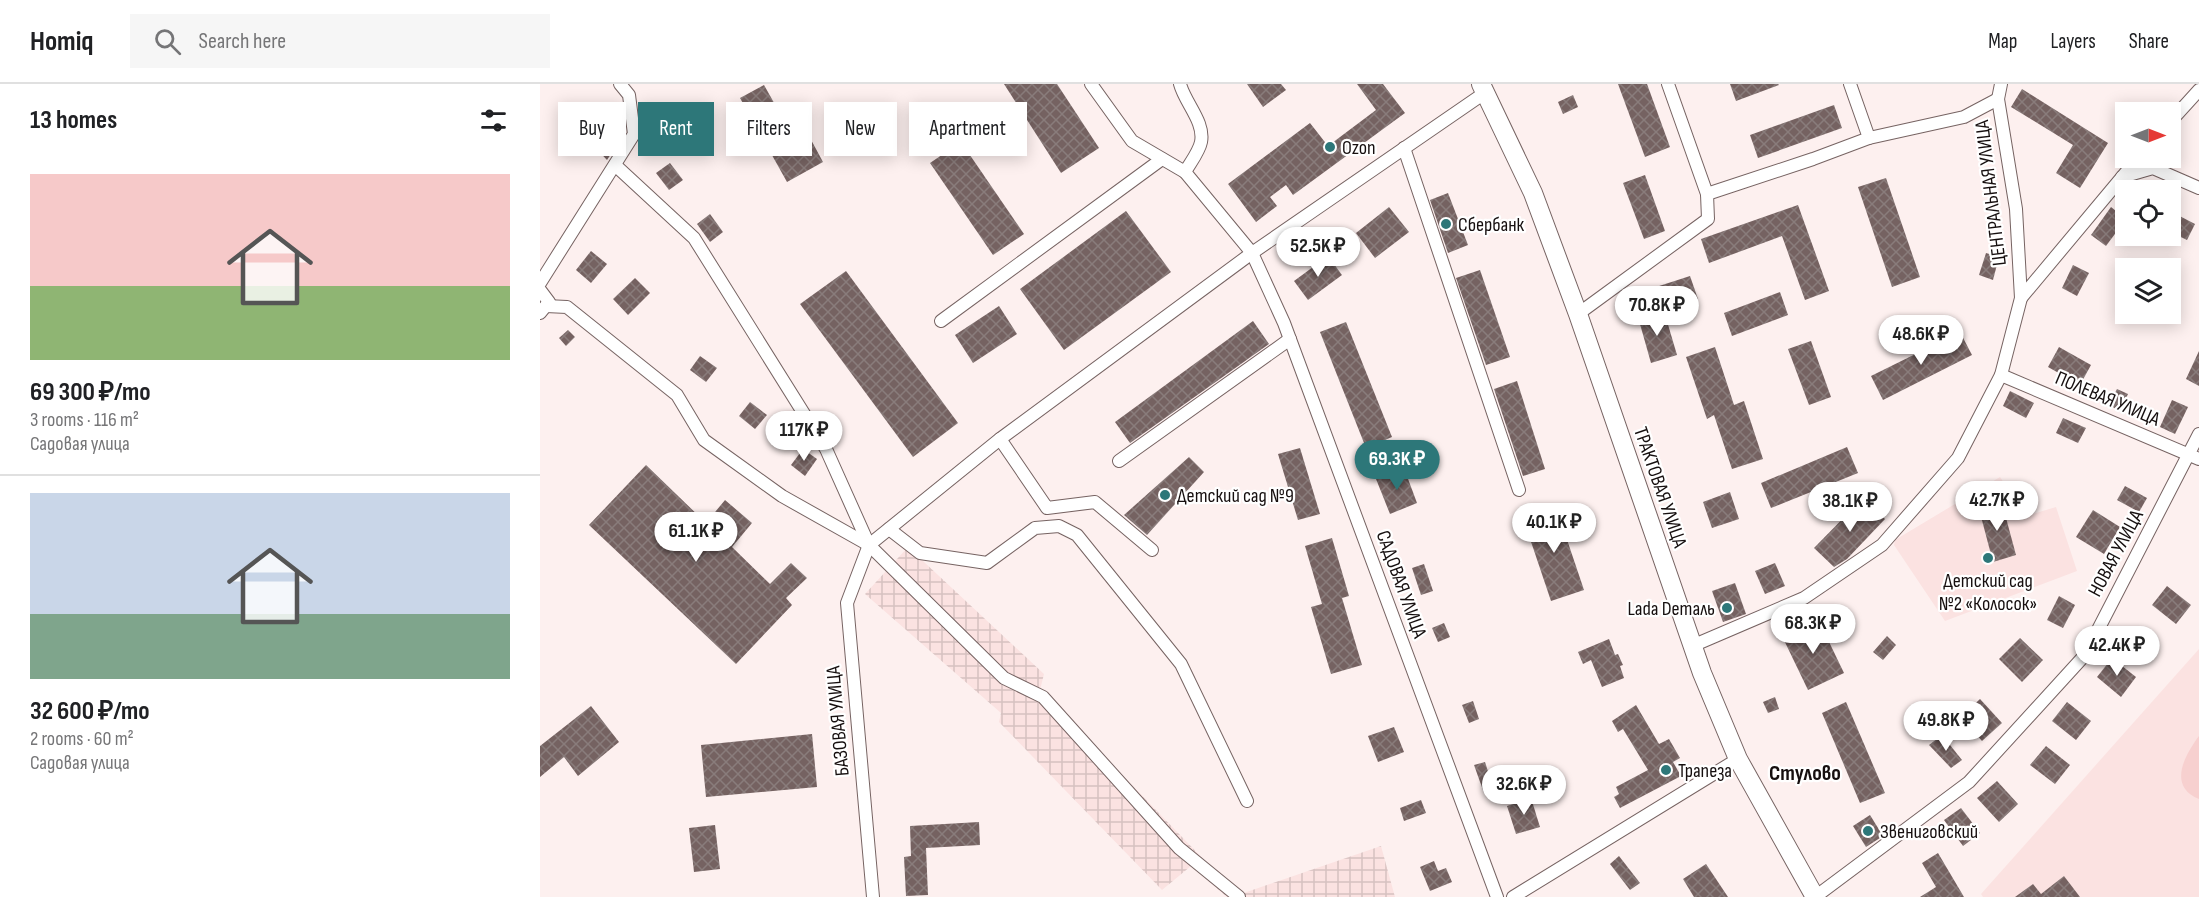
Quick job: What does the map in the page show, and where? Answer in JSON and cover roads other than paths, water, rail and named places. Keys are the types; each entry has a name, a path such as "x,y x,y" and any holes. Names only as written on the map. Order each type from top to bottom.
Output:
{"highway":[{"name":"ТРАКТОВАЯ УЛИЦА","path":"1483,88 1533,193 1578,314 1692,646 1738,759 1815,897"}],"street":[{"path":"540,283 634,135 629,95 620,84"},
{"path":"1091,84 1132,141 1185,172 1201,142 1200,126 1180,84"},
{"path":"1578,314 1708,219 1707,194 1668,84"},
{"path":"1850,84 1869,138"},
{"name":"ЦЕНТРАЛЬНАЯ УЛИЦА","path":"1692,646 1804,598 1882,545 1958,458 2001,375 2021,298 2016,209 1998,99 2001,84"},
{"path":"869,545 999,440 1252,253 1404,148 1483,88"},
{"path":"2181,110 2199,90"},
{"path":"1707,194 1869,138 1964,117 1998,99"},
{"path":"1404,148 1519,489"},
{"path":"941,321 1162,159"},
{"path":"615,165 694,238 826,449 869,545"},
{"path":"2021,298 2129,168"},
{"path":"2120,177 2153,168 2199,188"},
{"name":"САДОВАЯ УЛИЦА","path":"1185,172 1252,253 1290,339 1497,897"},
{"path":"540,290 549,302 543,309"},
{"path":"543,309 567,307 676,395 704,440 782,496 869,545 1004,678 1043,697 1179,848 1239,897"},
{"path":"1119,461 1290,339"},
{"name":"ПОЛЕВАЯ УЛИЦА","path":"2001,375 2194,456"},
{"name":"НОВАЯ УЛИЦА","path":"1815,897 1969,782 2085,655 2194,456 2199,434"},
{"path":"999,440 1047,508 1095,502 1152,550"},
{"path":"890,529 920,553 987,563 1035,528 1059,526 1077,535 1181,664 1247,801"},
{"name":"БАЗОВАЯ УЛИЦА","path":"869,545 847,603 873,897"},
{"path":"1513,897 1738,759"}],"place":[{"name":"Ozon","path":"1330,147"},
{"name":"Сбербанк","path":"1446,224"},
{"name":"Детский сад №9","path":"1165,495"},
{"name":"Детский сад №2 «Колосок»","path":"1988,558"},
{"name":"Lada Dеталь","path":"1727,608"},
{"name":"Трапеза","path":"1666,770"},
{"name":"Звениговский","path":"1868,831"}],"district":[{"name":"Стулово","path":"1805,772"}]}
